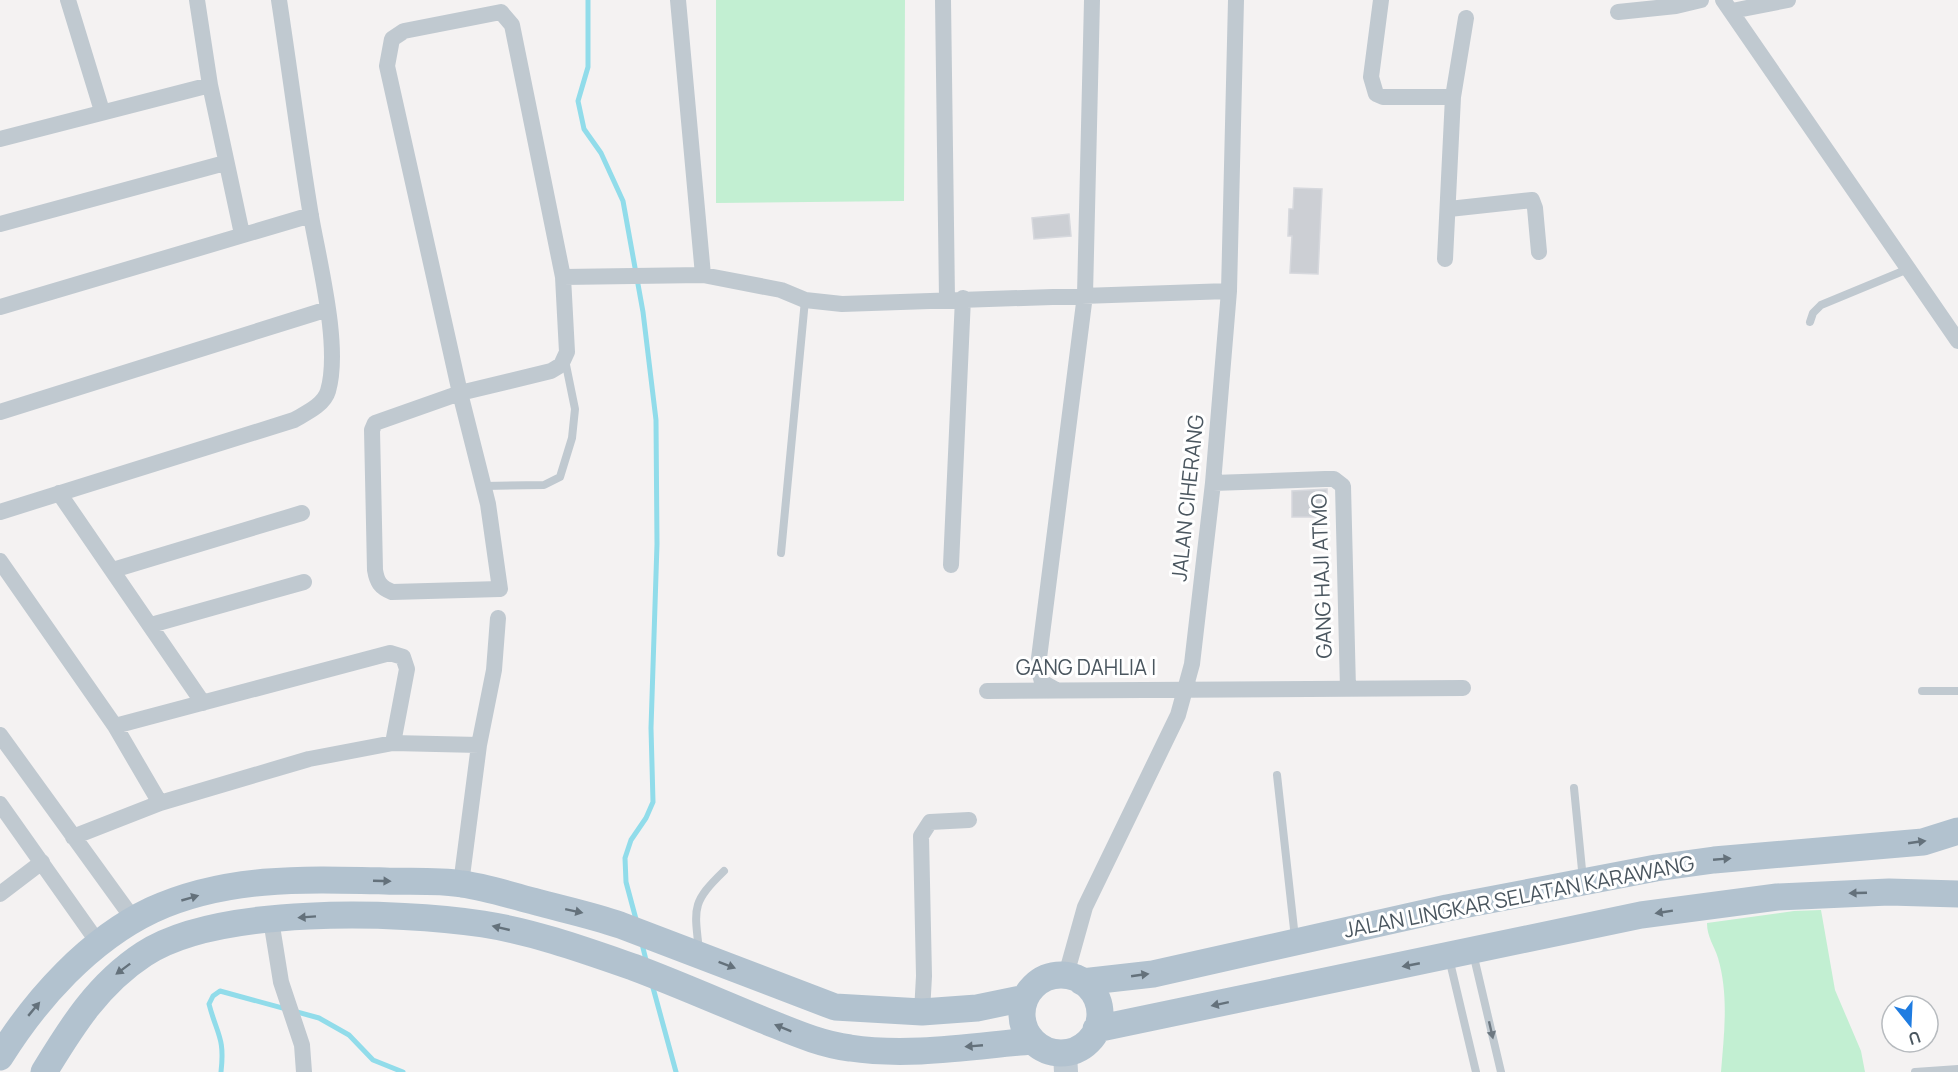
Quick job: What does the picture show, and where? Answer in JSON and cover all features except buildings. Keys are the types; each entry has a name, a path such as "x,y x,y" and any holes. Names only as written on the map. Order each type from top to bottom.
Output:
{"main road":[{"name":"JALAN LINGKAR SELATAN KARAWANG","path":"1074,978 1153,974 1583,880 1714,860 1923,842 1958,831"},
{"path":"0,1057 20,1026 48,992 99,945 134,920 182,900 236,885 256,882 332,879 461,884 584,913 627,927 835,1007 922,1012 977,1008 1025,998"},
{"name":"JALAN LINGKAR SELATAN KARAWANG","path":"1096,1029 1461,955 1641,915 1777,897 1889,892 1958,894"},
{"path":"44,1072 95,995 118,972 147,952 197,932 309,916 394,916 484,924 569,946 637,969 808,1038 848,1048 877,1051 932,1050 1032,1041"},
{"path":"1049,976 1074,978 1092,990 1098,1002 1100,1016 1096,1029 1084,1045 1065,1062 1053,1052 1032,1041 1024,1029 1022,1014 1025,998 1035,985 1049,976"}],"street":[{"path":"68,0 102,111"},
{"path":"197,0 210,85 242,234"},
{"path":"0,512 294,420 313,409 327,395 332,375 328,309 311,215 279,0"},
{"path":"678,0 703,275"},
{"path":"943,0 955,299 951,565"},
{"path":"1056,690 1042,682 1038,666 1085,295 1092,0"},
{"name":"JALAN CIHERANG","path":"1074,978 1085,907 1152,772 1185,691 1192,664 1213,483 1228,291 1236,0"},
{"path":"1381,0 1371,77 1376,94 1383,97 1453,97"},
{"path":"1618,12 1676,6 1701,0"},
{"path":"1788,0 1727,6 1958,340"},
{"path":"565,359 550,371 460,393 378,420 373,426 375,570 377,581 383,588 392,592 501,589 484,486 460,393 387,66 389,46 395,34 501,12 507,16 512,25 563,278 567,344 565,359"},
{"path":"1445,259 1453,97 1466,18"},
{"path":"0,139 210,85"},
{"path":"0,224 225,163"},
{"path":"1449,209 1532,200 1535,208 1539,252"},
{"path":"0,307 311,215"},
{"path":"563,278 703,275 781,290 805,300 842,304 1228,291"},
{"path":"0,412 328,309"},
{"name":"GANG HAJI ATMO","path":"1213,483 1334,479 1343,486 1348,689"},
{"path":"59,493 203,703"},
{"path":"113,570 302,513"},
{"path":"0,561 115,726 160,804"},
{"path":"151,625 304,582"},
{"path":"461,884 479,745 494,670 498,618"},
{"path":"115,726 380,654 397,654 403,657 407,669 393,743"},
{"name":"GANG DAHLIA I","path":"987,691 1463,688"},
{"path":"0,735 134,920"},
{"path":"73,837 160,804 299,761 393,743 479,745"},
{"path":"0,804 99,945"},
{"path":"922,1012 924,976 921,836 930,822 969,820"},
{"path":"0,894 42,862"},
{"path":"271,920 280,982 302,1046 304,1072"}],"lane":[{"path":"1810,322 1813,313 1821,305 1908,269"},
{"path":"781,553 805,300"},
{"path":"484,486 544,485 560,477 572,438 575,409 565,359"},
{"path":"1922,690 1958,691"},
{"path":"1277,775 1296,942"},
{"path":"1574,788 1583,880"},
{"path":"699,954 696,918 699,900 724,872"},
{"path":"1461,955 1476,1072"},
{"path":"1461,955 1501,1072"},
{"path":"1916,1072 1958,1069"}],"green space":[{"path":"716,0 905,0 904,201 716,203"},
{"path":"1821,910 1835,990 1861,1051 1865,1072 1721,1072 1725,1015 1724,986 1707,923 1794,911"}],"waterway":[{"path":"588,0 588,67 578,101 584,129 601,153 623,201 643,312 656,420 657,544 651,728 653,802 646,818 631,840 625,858 626,882 637,923"},
{"path":"642,944 647,964"},
{"path":"652,984 676,1072"},
{"path":"221,1072 220,1036 209,1004 213,996 220,991 319,1018 349,1035 373,1060 403,1072"}]}
